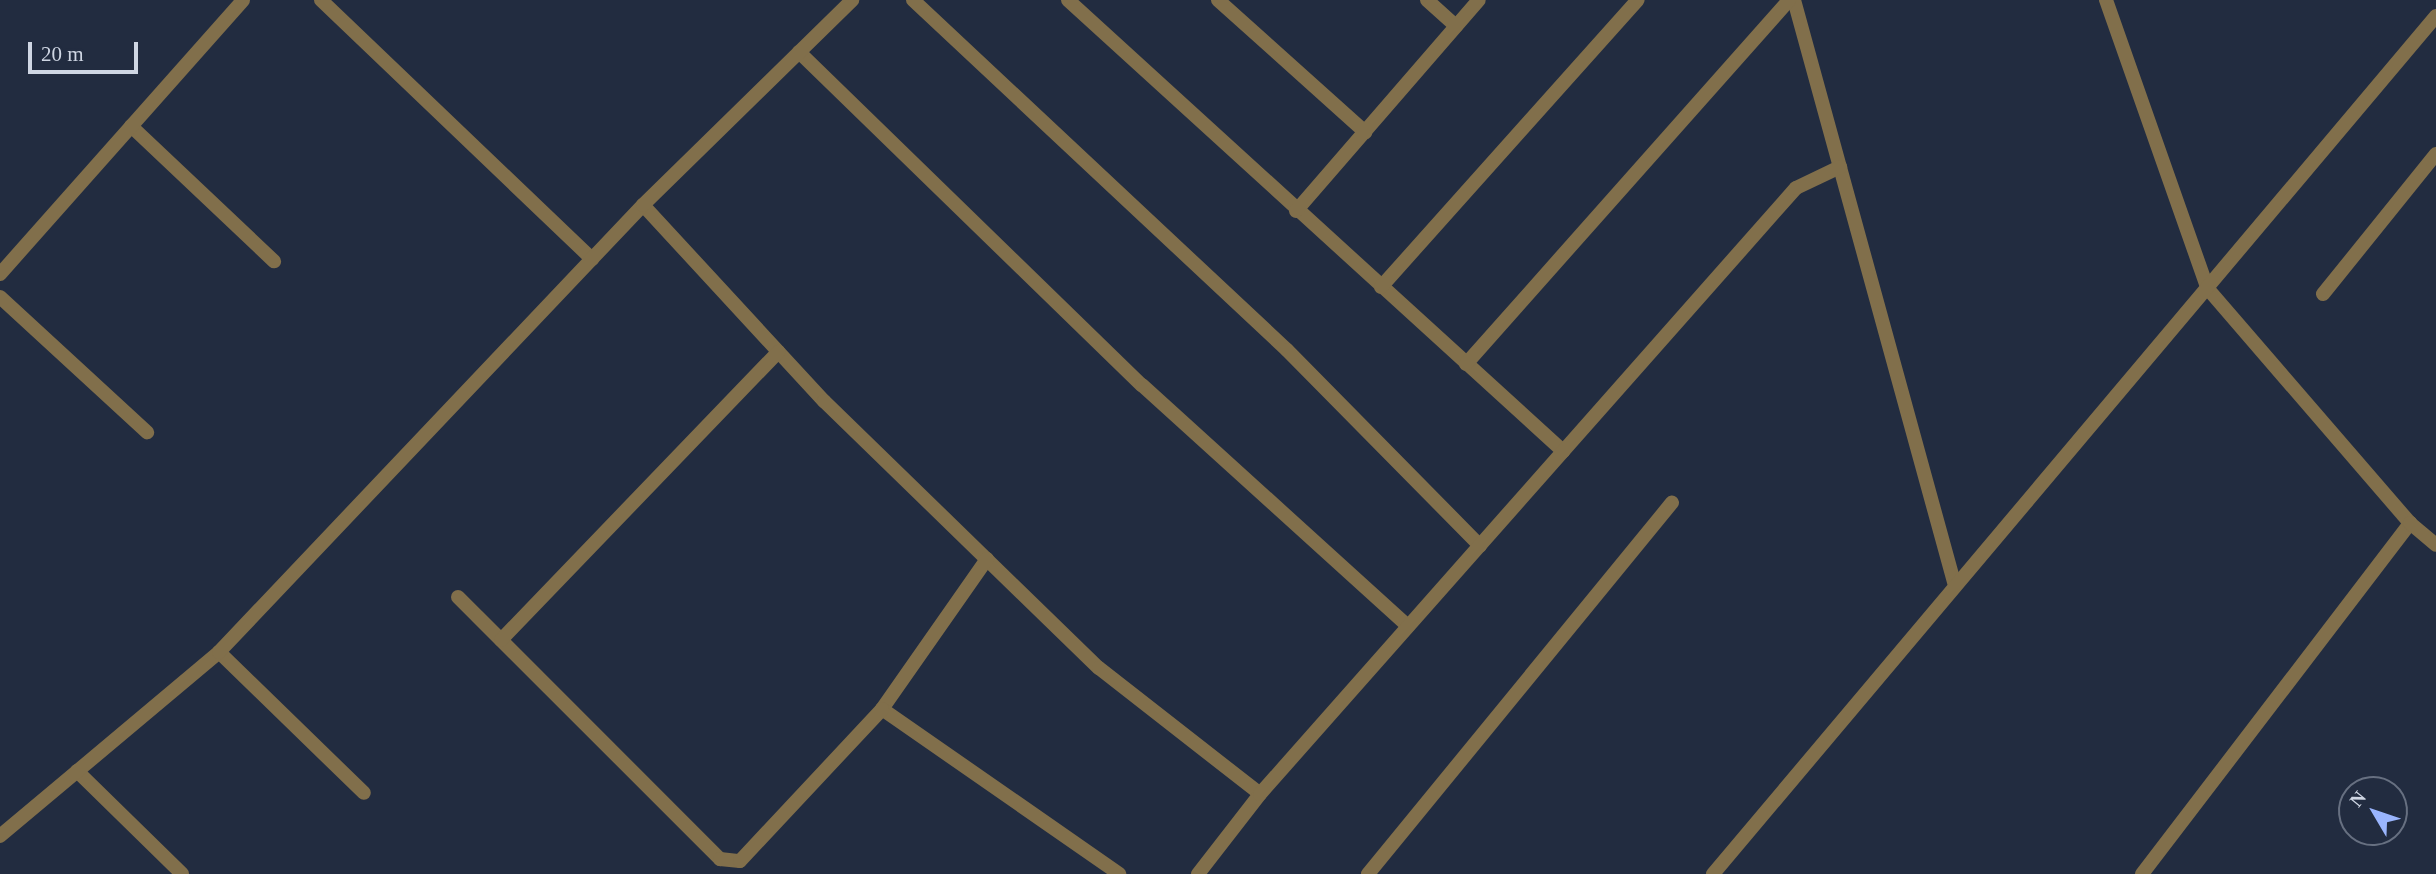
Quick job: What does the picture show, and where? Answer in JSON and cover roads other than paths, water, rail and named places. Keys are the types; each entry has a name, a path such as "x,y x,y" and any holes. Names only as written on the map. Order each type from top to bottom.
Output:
{"street":[{"path":"321,0 592,259"},
{"path":"0,836 219,652 643,205 852,0"},
{"path":"913,0 1287,350 1479,546"},
{"path":"1068,0 1296,211 1563,451"},
{"path":"1218,0 1365,132"},
{"path":"1427,0 1457,26"},
{"path":"1296,211 1479,0"},
{"path":"1381,287 1638,0"},
{"path":"1466,364 1792,0"},
{"path":"1792,0 1954,582"},
{"path":"2106,0 2208,289 2410,523 2436,545"},
{"path":"0,274 241,1"},
{"path":"1713,874 1954,582 2208,289 2436,16"},
{"path":"799,52 1142,385 1408,626"},
{"path":"131,126 274,261"},
{"path":"2323,294 2436,154"},
{"path":"1198,874 1260,794 1796,188 1840,167"},
{"path":"643,205 778,352 1099,668 1260,794"},
{"path":"0,297 147,432"},
{"path":"500,640 778,352"},
{"path":"1368,874 1672,502"},
{"path":"2142,874 2410,523"},
{"path":"458,597 720,859 740,861 882,709 987,559"},
{"path":"219,652 364,793"},
{"path":"882,709 1119,874"},
{"path":"76,771 183,874"}]}
